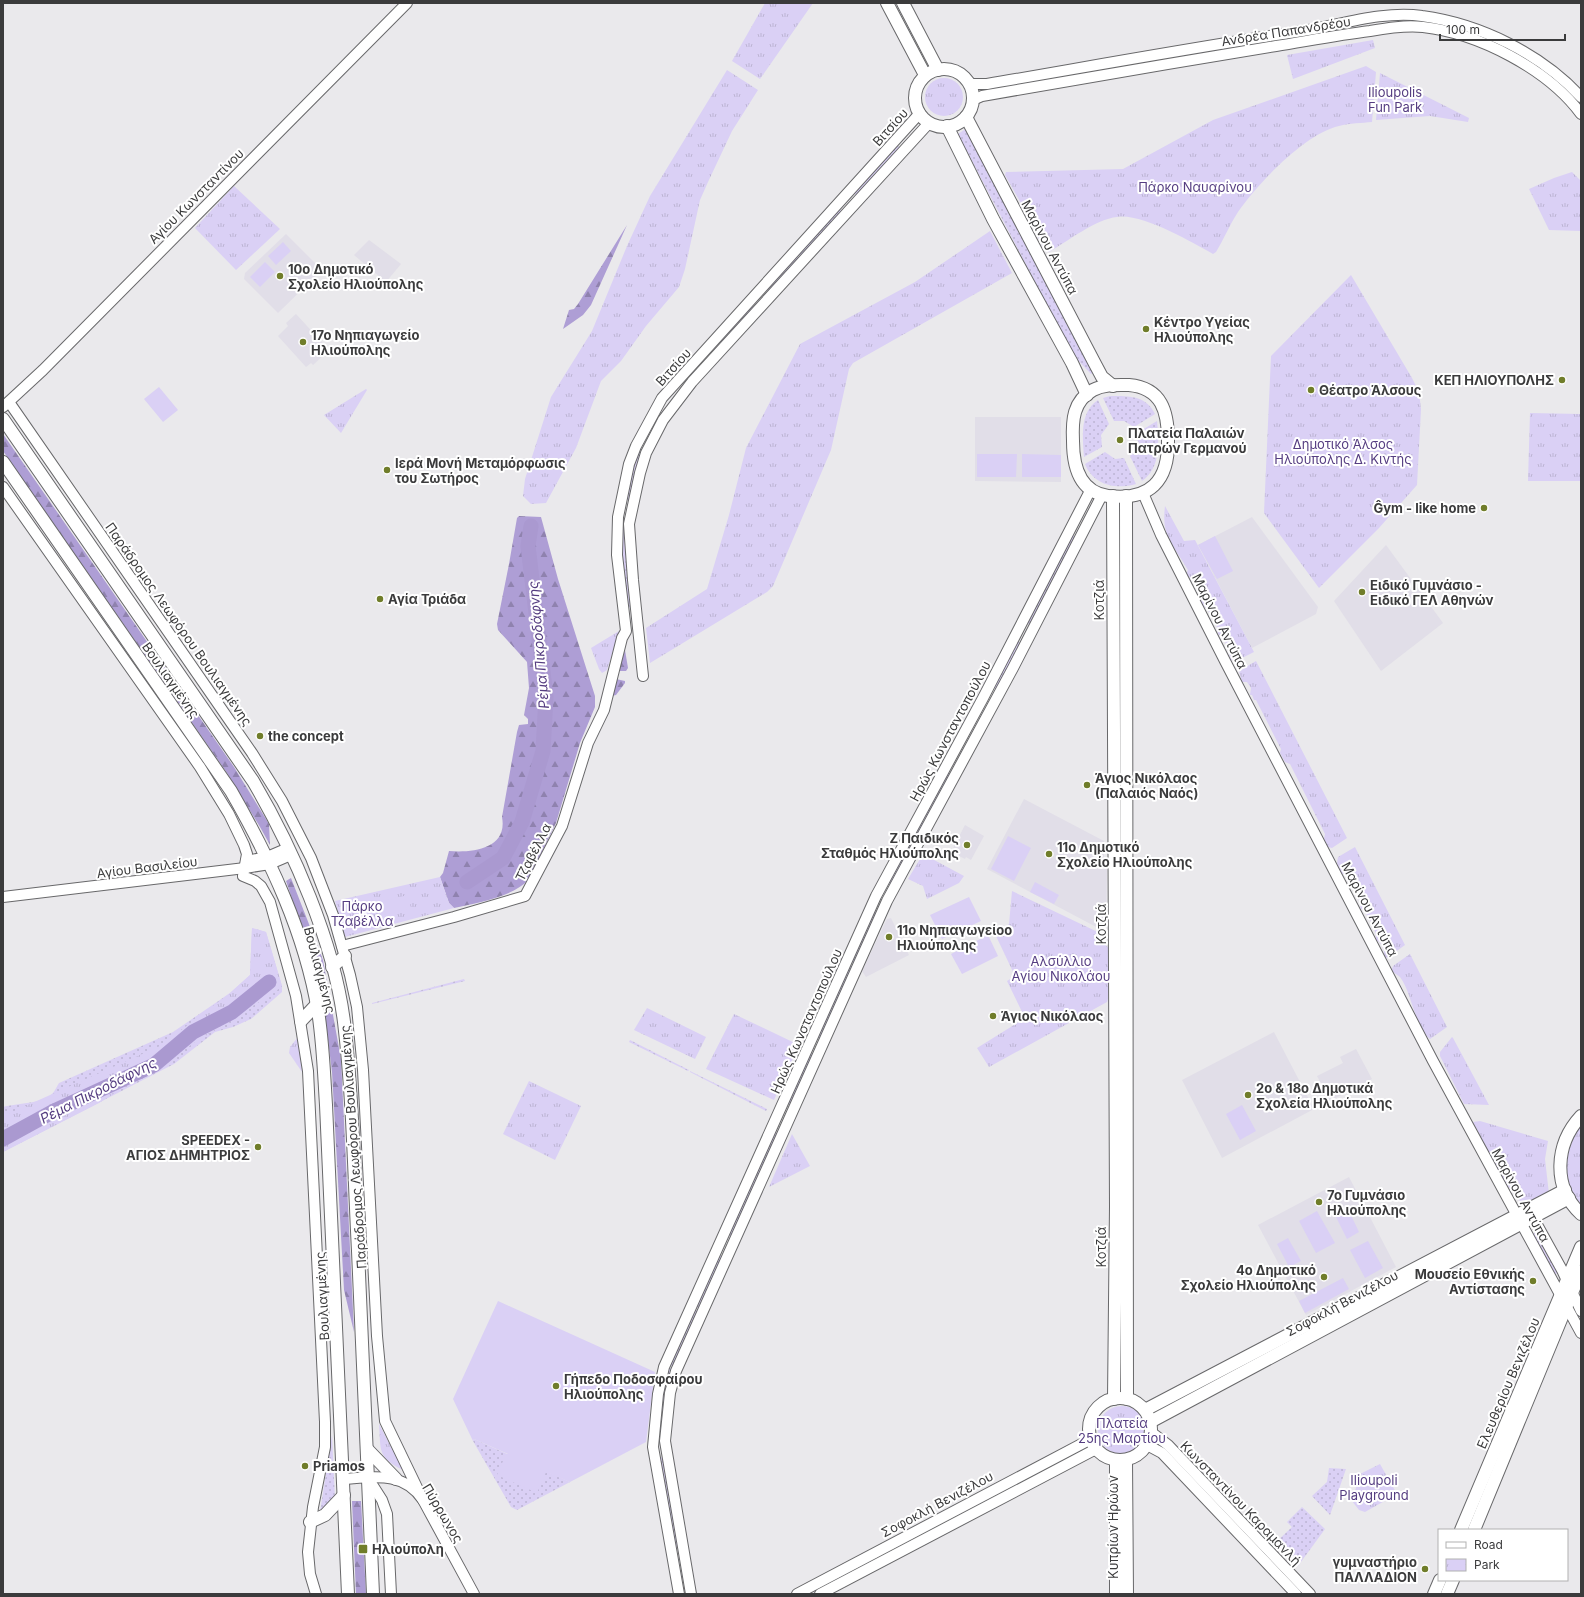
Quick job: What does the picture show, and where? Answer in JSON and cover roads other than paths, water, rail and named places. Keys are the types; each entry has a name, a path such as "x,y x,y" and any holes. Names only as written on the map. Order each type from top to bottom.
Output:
{"main road":[{"path":"887,3 925,75"},
{"path":"903,3 938,70"},
{"path":"938,70 956,71 970,84 973,100 972,107 966,117 957,124 947,126 929,122 920,113 915,96 918,85 925,75 938,70"},
{"name":"Μαρίνου Αντύπα","path":"966,117 1102,377 1113,386"},
{"path":"947,126 993,219 1065,351 1087,395"},
{"path":"1113,386 1133,386 1148,391 1160,402 1167,417 1168,453 1166,466 1163,474 1155,484 1143,493 1126,496 1108,495 1091,489 1080,478 1073,458 1073,419 1079,404 1087,395 1101,387 1113,386"},
{"name":"Βουλιαγμένης","path":"3,419 246,771 270,811 290,851 318,922 332,967 344,1022 350,1105 373,1594"},
{"name":"Βουλιαγμένης","path":"3,462 231,791 254,830 268,860 301,946 320,1025 326,1105 348,1594"},
{"name":"Κοτζιά","path":"1108,495 1120,859 1127,1399"},
{"name":"Κοτζιά","path":"1114,1399 1126,496"},
{"path":"332,967 344,951"},
{"path":"301,1021 316,1004"},
{"path":"1581,1116 1573,1125 1564,1140 1561,1150 1560,1172 1567,1194 1581,1214"},
{"name":"Σοφοκλή Βενιζέλου","path":"1145,1410 1531,1214 1567,1194"},
{"name":"Σοφοκλή Βενιζέλου","path":"1151,1427 1519,1220"},
{"name":"Ελευθερίου Βενιζέλου","path":"1461,1529 1581,1247"},
{"name":"Ελευθερίου Βενιζέλου","path":"1474,1529 1581,1271"},
{"path":"1114,1399 1127,1399 1140,1405 1145,1410 1151,1427 1147,1445 1138,1455 1121,1460 1108,1458 1093,1444 1090,1424 1096,1410 1107,1401 1114,1399"},
{"path":"367,1449 396,1479"},
{"name":"Κυπρίων Ηρώων","path":"1116,1594 1121,1460"},
{"name":"Κυπρίων Ηρώων","path":"1121,1460 1127,1594"},
{"path":"310,1522 324,1515 344,1495"},
{"path":"1434,1594 1440,1581"},
{"path":"1447,1594 1453,1581"}],"street":[{"name":"Αγίου Κωνσταντίνου","path":"6,404 43,370 407,3"},
{"name":"Ανδρέα Παπανδρέου","path":"970,84 980,85 1239,40 1407,14 1455,22 1506,42 1542,64 1581,97"},
{"name":"Ανδρέα Παπανδρέου","path":"973,100 982,96 1115,73 1404,26 1438,29 1494,48 1544,78 1568,98 1581,114"},
{"name":"Βιτσίου","path":"604,710 622,638 626,631 617,555 618,517 630,464 642,432 662,398 920,113"},
{"name":"Βιτσίου","path":"643,676 629,524 640,473 653,439 663,420 692,382 929,122"},
{"name":"Παράδρομος Λεωφόρου Βουλιαγμένης","path":"6,404 252,753 282,801 311,858 327,898 344,951 356,1007 366,1105 377,1336 385,1422 423,1500"},
{"path":"3,486 200,767 228,814 244,845 247,854 245,868 268,896 284,950 301,1021 310,1098 323,1354 325,1447 310,1522 308,1559 310,1574 316,1594"},
{"name":"Ηρώς Κωνσταντοπούλου","path":"679,1594 653,1447 658,1394 664,1367 876,896 983,698 1091,489"},
{"name":"Μαρίνου Αντύπα","path":"1143,493 1161,535 1234,680 1459,1112 1581,1333"},
{"name":"Ηρώς Κωνσταντοπούλου","path":"691,1594 664,1441 670,1393 676,1371 894,888 1108,495"},
{"name":"Τζαβέλλα","path":"344,951 525,896 562,826 588,743 604,710"},
{"name":"Αγίου Βασιλείου","path":"3,897 245,868 290,851"},
{"name":"Μαρίνου Αντύπα","path":"1531,1214 1567,1279 1581,1311"},
{"name":"Κωνσταντίνου Καραμανλή","path":"1151,1427 1310,1594"},
{"name":"Σοφοκλή Βενιζέλου","path":"797,1594 1093,1444"},
{"name":"Σοφοκλή Βενιζέλου","path":"820,1594 1093,1444"},
{"name":"Κωνσταντίνου Καραμανλή","path":"1147,1445 1162,1453 1296,1594"},
{"name":"Βουλιαγμένης","path":"368,1478 384,1505 388,1526 391,1594"},
{"name":"Πύρρωνος","path":"344,1479 396,1479 413,1486 423,1500 474,1594"}],"waterway":[{"name":"Ρέμα Πικροδάφνης","path":"467,882 503,858 522,822 543,751 546,697 528,546 531,526"},
{"name":"Ρέμα Πικροδάφνης","path":"3,1139 54,1111 154,1065 193,1032 232,1012 269,982"}],"place":[{"name":"10ο Δημοτικό Σχολείο Ηλιούπολης","path":"280,276"},
{"name":"Κέντρο Υγείας Ηλιούπολης","path":"1146,329"},
{"name":"17ο Νηπιαγωγείο Ηλιούπολης","path":"303,342"},
{"name":"ΚΕΠ ΗΛΙΟΥΠΟΛΗΣ","path":"1562,380"},
{"name":"Θέατρο Άλσους","path":"1311,390"},
{"name":"Πλατεία Παλαιών Πατρών Γερμανού","path":"1120,440"},
{"name":"Ιερά Μονή Μεταμόρφωσις του Σωτήρος","path":"387,470"},
{"name":"Ĝym - like home","path":"1484,508"},
{"name":"Ειδικό Γυμνάσιο - Ειδικό ΓΕΛ Αθηνών","path":"1362,592"},
{"name":"Αγία Τριάδα","path":"380,599"},
{"name":"the concept","path":"260,736"},
{"name":"Άγιος Νικόλαος (Παλαιός Ναός)","path":"1087,785"},
{"name":"Ζ Παιδικός Σταθμός Ηλιούπολης","path":"967,845"},
{"name":"11ο Δημοτικό Σχολείο Ηλιούπολης","path":"1049,854"},
{"name":"11ο Νηπιαγωγείοο Ηλιούπολης","path":"889,937"},
{"name":"Άγιος Νικόλαος","path":"993,1016"},
{"name":"2ο & 18ο Δημοτικά Σχολεία Ηλιούπολης","path":"1248,1095"},
{"name":"SPEEDEX - ΑΓΙΟΣ ΔΗΜΗΤΡΙΟΣ","path":"258,1147"},
{"name":"7ο Γυμνάσιο Ηλιούπολης","path":"1319,1202"},
{"name":"4ο Δημοτικό Σχολείο Ηλιούπολης","path":"1324,1277"},
{"name":"Μουσείο Εθνικής Αντίστασης","path":"1533,1281"},
{"name":"Γήπεδο Ποδοσφαίρου Ηλιούπολης","path":"556,1386"},
{"name":"Priamos","path":"305,1466"},
{"name":"Ηλιούπολη","path":"363,1549"},
{"name":"γυμναστήριο ΠΑΛΛΑΔΙΟΝ","path":"1425,1569"}],"park label":[{"name":"Ilioupolis Fun Park","path":"1395,100"},
{"name":"Πάρκο Ναυαρίνου","path":"1195,187"},
{"name":"Δημοτικό Άλσος Ηλιούπολης Δ. Κιντής","path":"1343,452"},
{"name":"Πάρκο Τζαβέλλα","path":"362,914"},
{"name":"Αλσύλλιο Αγίου Νικολάου","path":"1061,968"},
{"name":"Πλατεία 25ης Μαρτίου","path":"1122,1430"},
{"name":"Ilioupoli Playground","path":"1374,1488"}]}
